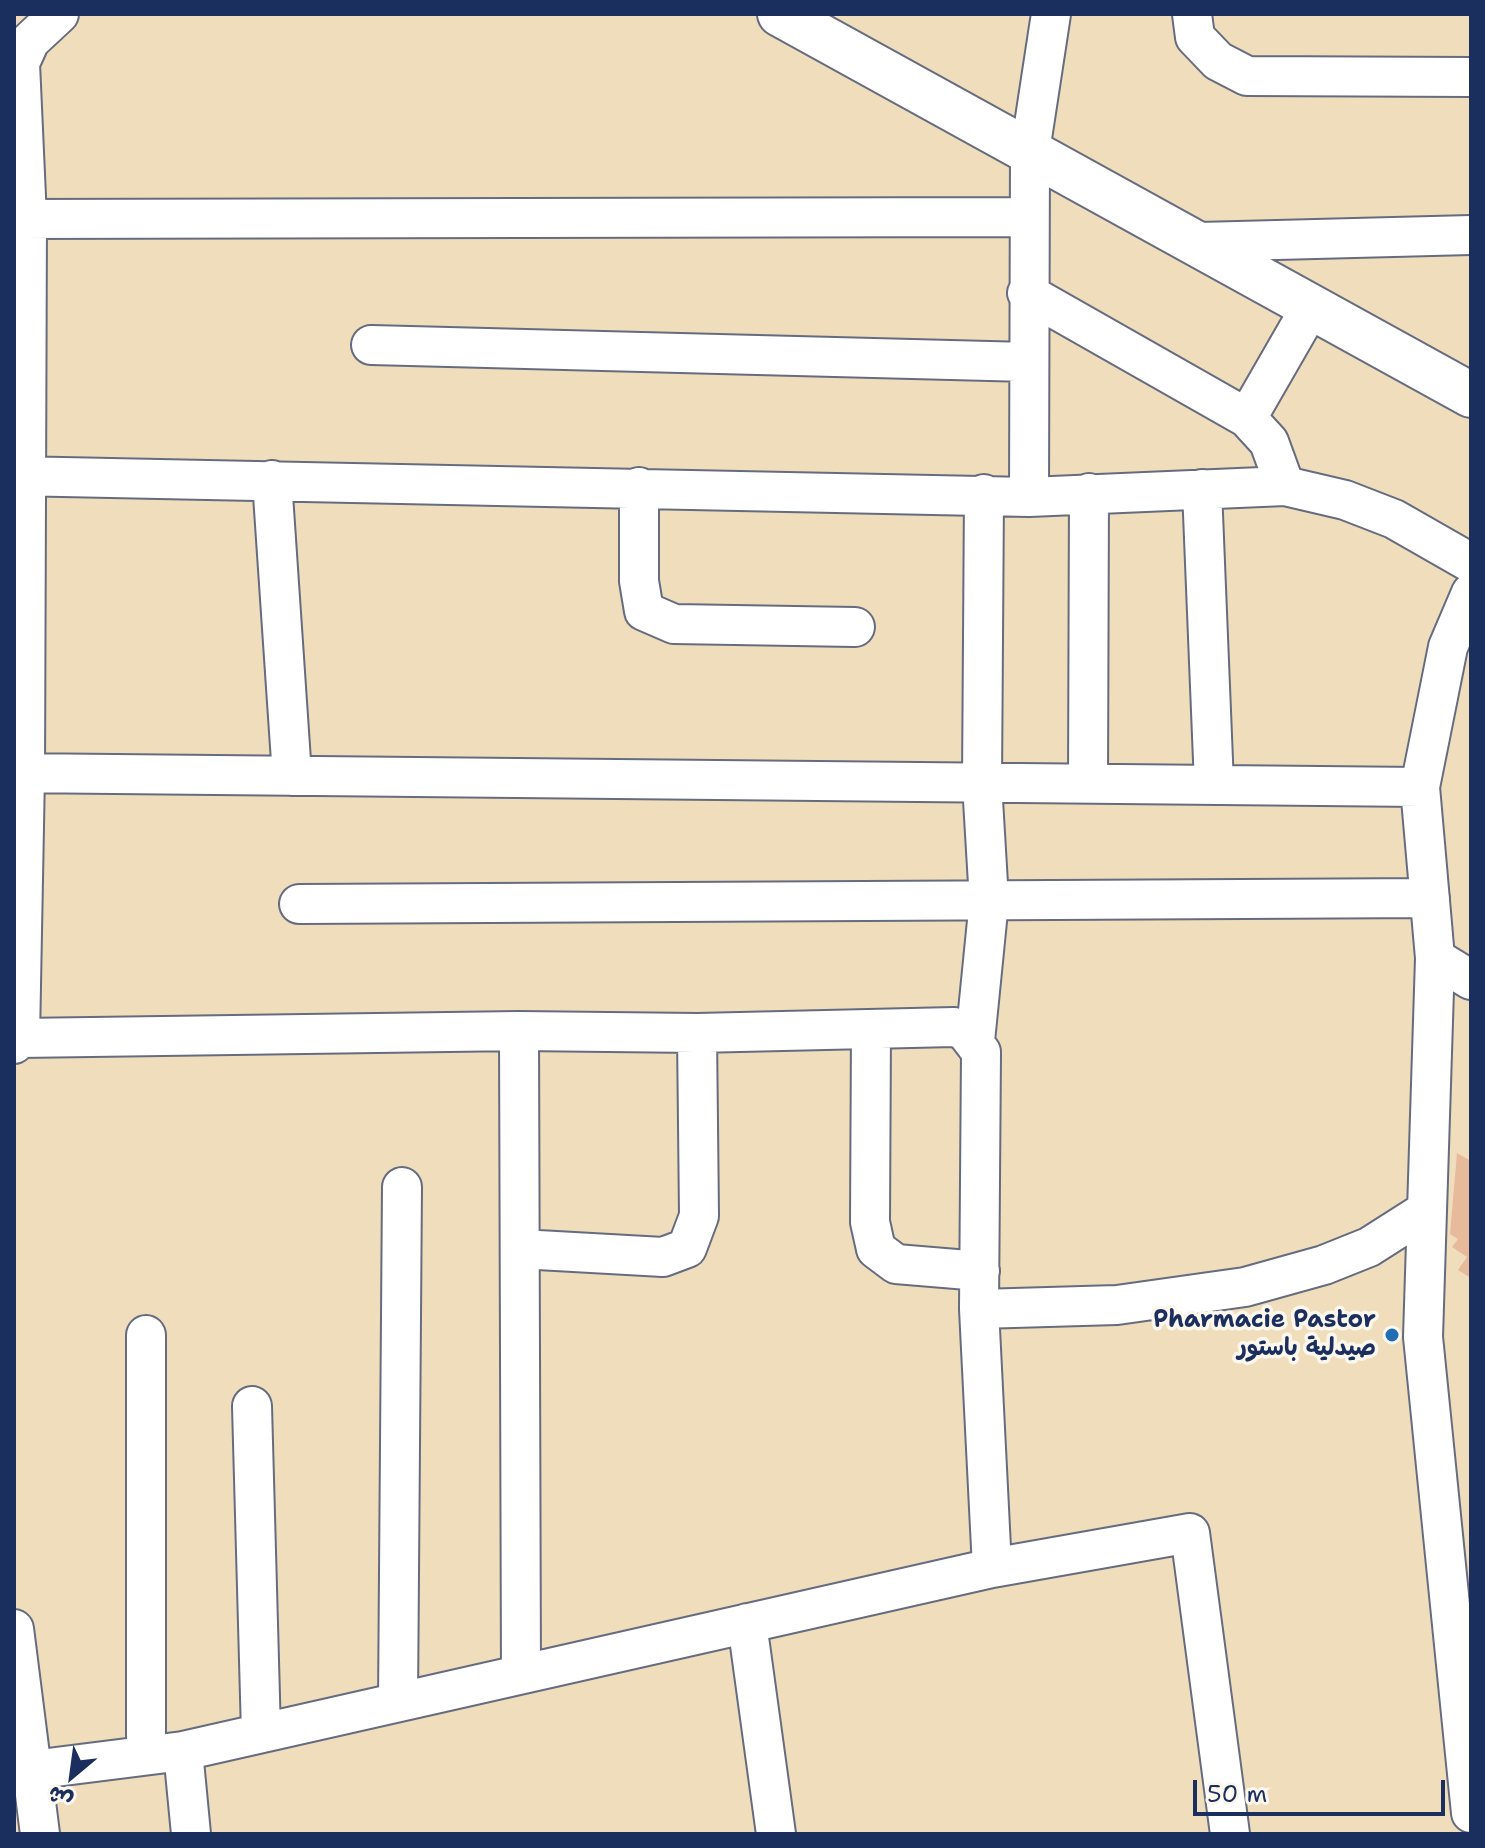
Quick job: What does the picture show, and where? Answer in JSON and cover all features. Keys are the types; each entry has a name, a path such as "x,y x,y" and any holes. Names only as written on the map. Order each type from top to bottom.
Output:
{"street":[{"path":"59,14 30,41 20,63 17,1041 519,1031 697,1033 954,1027 975,1041 981,1052 979,1309 992,1568"},
{"path":"780,14 1199,242 1471,395"},
{"path":"1029,497 1027,293 1030,151 1051,14"},
{"path":"1192,14 1195,37 1218,61 1247,76 1471,77"},
{"path":"21,219 1028,217"},
{"path":"1199,242 1471,235"},
{"path":"1027,293 1247,418 1269,442 1285,486"},
{"path":"1247,418 1312,305"},
{"path":"371,345 1028,362"},
{"path":"19,476 1029,497 1285,486 1345,500 1394,519 1471,563"},
{"path":"272,480 292,776"},
{"path":"639,487 639,581 644,611 674,624 855,627"},
{"path":"1202,489 1214,785"},
{"path":"1088,783 1089,493"},
{"path":"975,1041 989,901 982,783 984,494"},
{"path":"1471,593 1448,647 1420,787 1435,958 1424,1212 1423,1337 1471,1813"},
{"path":"20,773 1420,787"},
{"path":"299,904 1430,898"},
{"path":"1435,958 1471,980"},
{"path":"871,1029 870,1222 876,1249 896,1264 980,1271"},
{"path":"519,1031 521,1674"},
{"path":"520,1249 663,1257 687,1248 699,1216 697,1033"},
{"path":"398,1702 402,1187"},
{"path":"979,1309 1117,1305 1245,1287 1324,1265 1369,1247 1424,1212"},
{"path":"146,1335 146,1755"},
{"path":"252,1406 261,1733"},
{"path":"32,1770 183,1751 992,1568 1190,1533 1230,1834"},
{"path":"747,1623 776,1834"},
{"path":"14,1629 40,1834"},
{"path":"183,1751 191,1834"}],"building":[{"path":"1457,1153 1471,1161 1471,1278 1458,1270 1467,1257 1452,1247 1458,1239 1450,1234"}],"place":[{"name":"Pharmacie Pastor صيدلية باستور","path":"1392,1335"}]}
